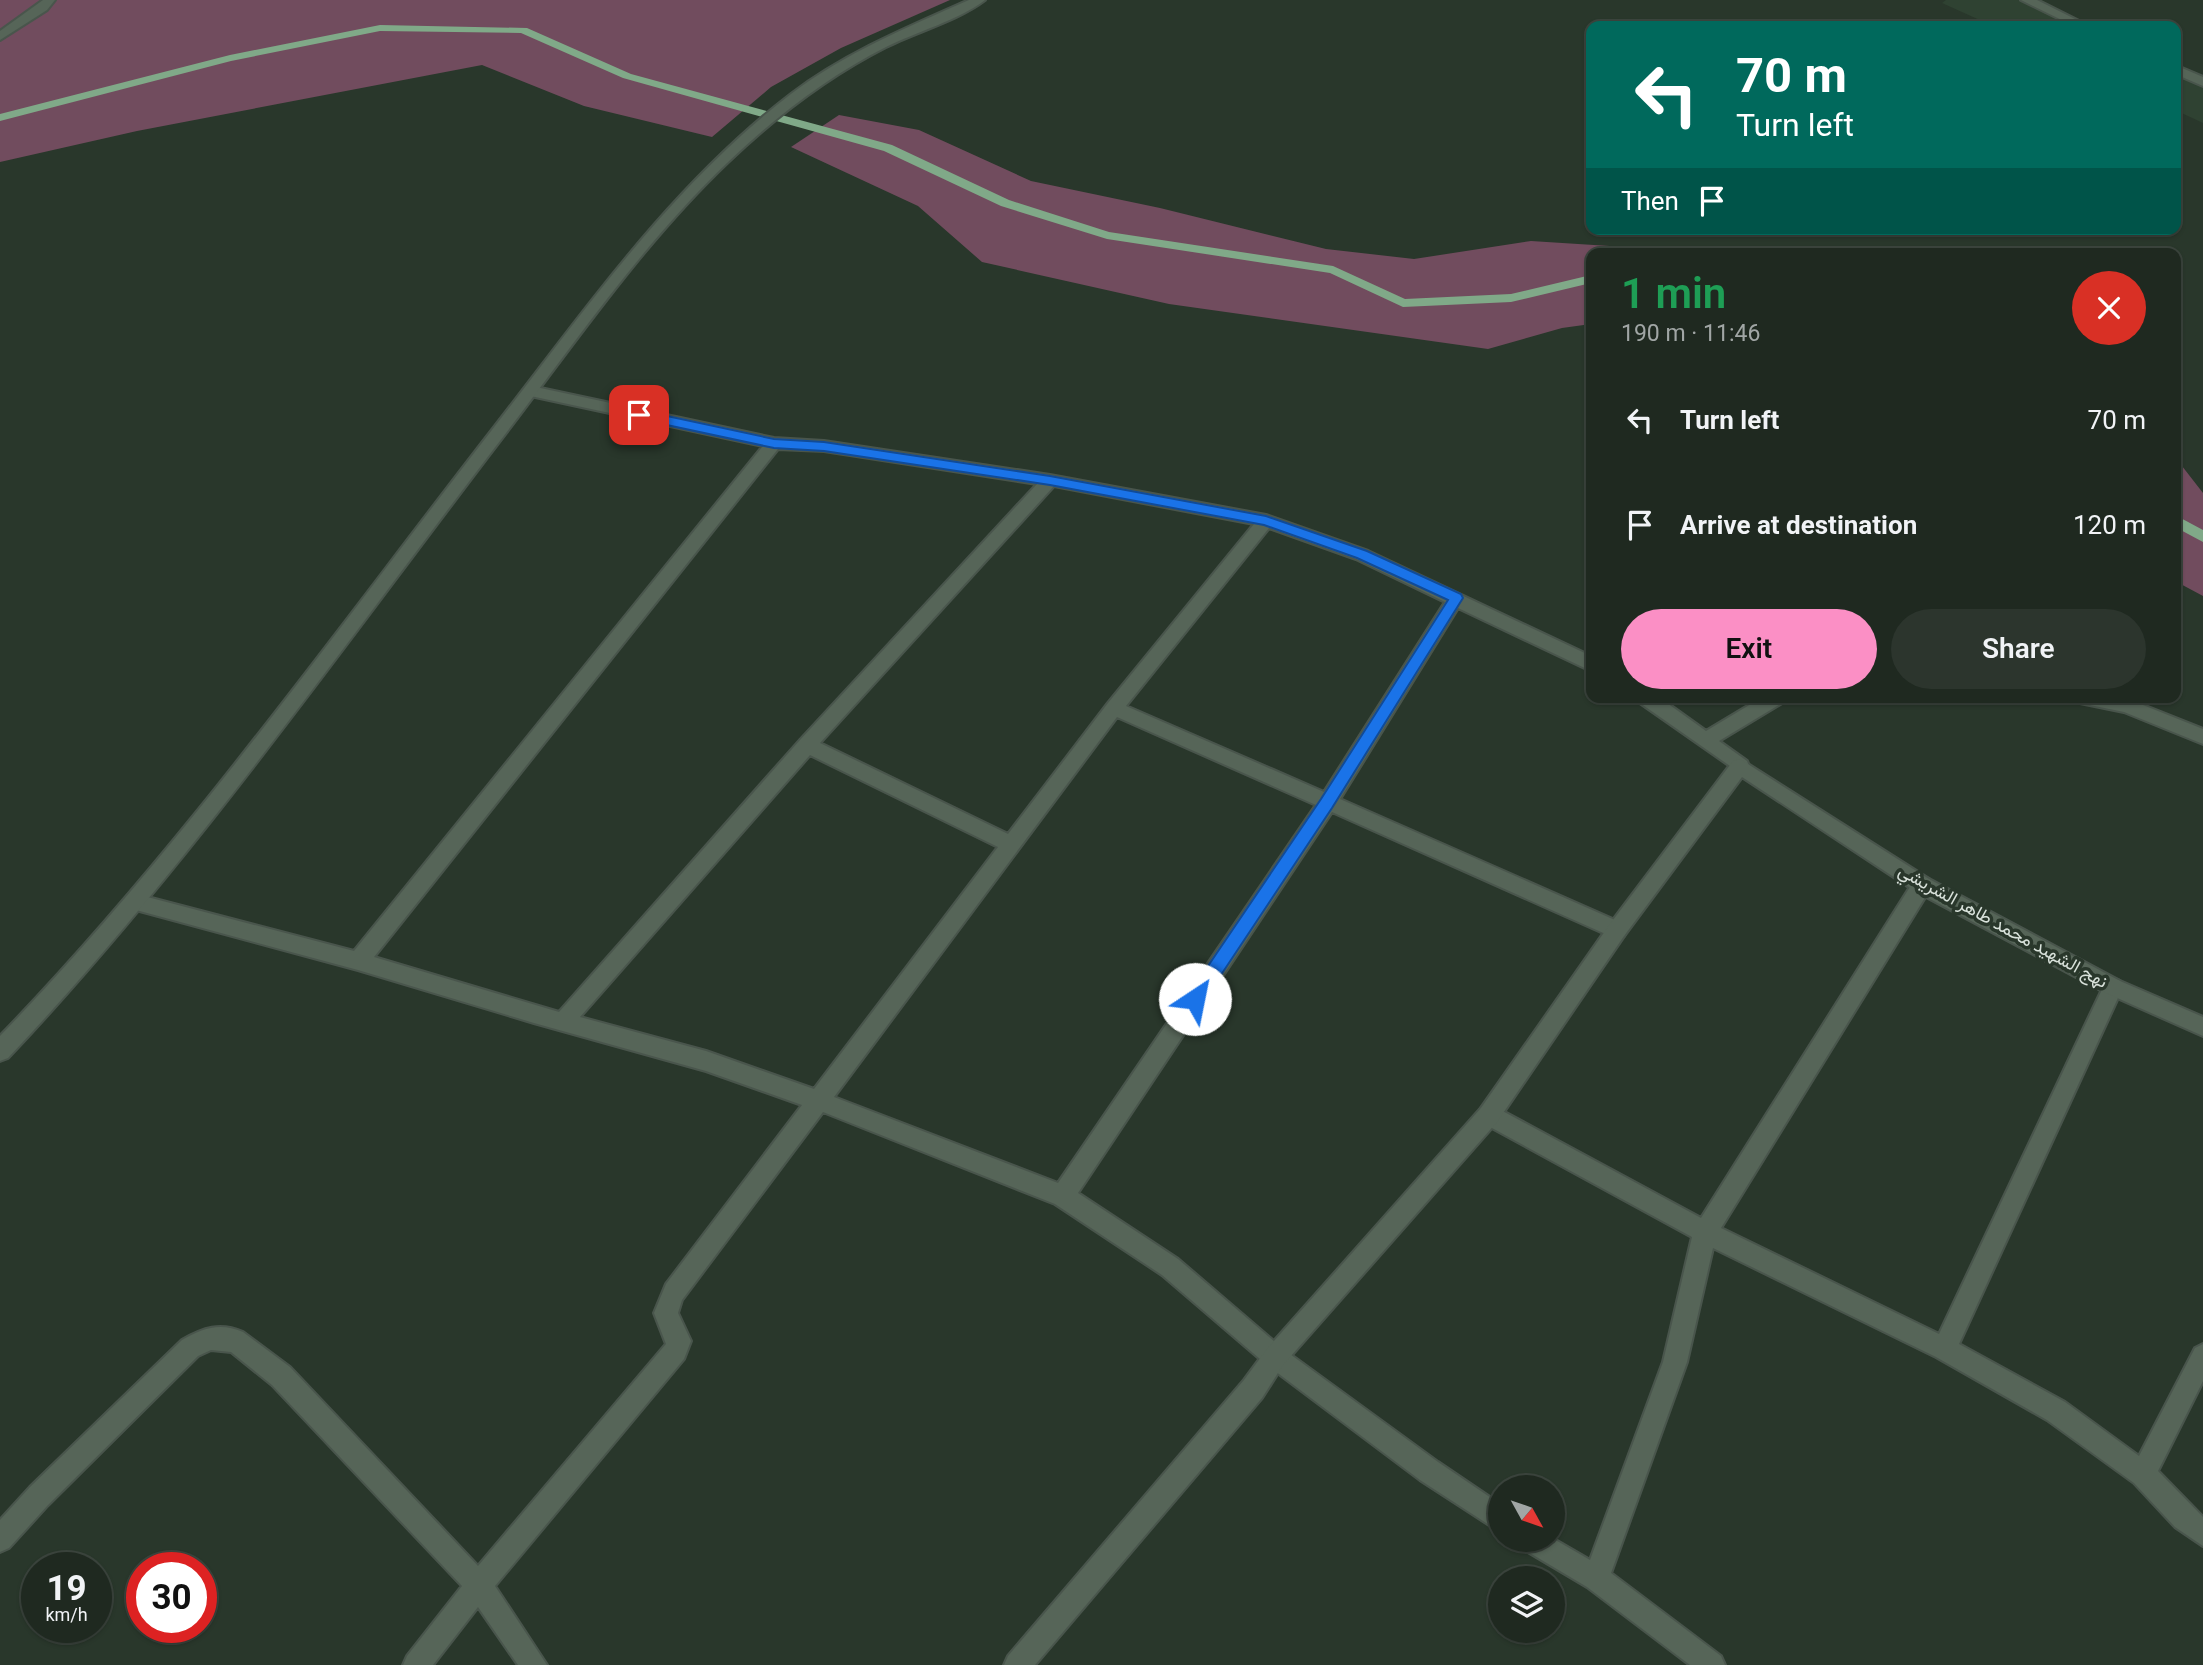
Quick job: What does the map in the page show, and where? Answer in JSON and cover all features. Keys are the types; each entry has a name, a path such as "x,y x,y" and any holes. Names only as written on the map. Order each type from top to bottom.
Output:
{"street":[{"path":"0,36 49,0"},
{"path":"0,1051 136,902 381,590 531,391 649,241 747,136 799,94 873,48 979,0"},
{"path":"2026,0 2072,21"},
{"path":"2181,72 2203,82"},
{"path":"531,391 774,443 824,446 1050,480 1266,521 1362,555 1586,662"},
{"path":"358,961 774,443"},
{"path":"563,1022 807,745 1050,480"},
{"path":"416,1665 479,1585 677,1351 678,1341 665,1317 665,1307 817,1100 1114,708 1266,521"},
{"path":"1063,1196 1327,804 1456,598"},
{"name":"نهج الشهيد محمد طاهر الشريشي","path":"1653,703 1740,766 1922,885 2113,987 2203,1027"},
{"path":"1705,741 1768,703"},
{"path":"2112,703 2127,706 2203,737"},
{"path":"1114,708 1617,930"},
{"path":"807,745 1011,845"},
{"path":"1017,1665 1253,1389 1275,1357 1489,1115 1617,930 1740,766"},
{"path":"1596,1578 1675,1362 1705,1232 1922,885"},
{"path":"136,902 358,961 706,1061 817,1100 1063,1196 1170,1267 1275,1357 1488,1510"},
{"path":"1944,1349 2113,987"},
{"path":"1489,1115 1705,1232 1944,1349 2056,1410 2143,1474 2184,1518 2203,1533"},
{"path":"0,1539 38,1496 190,1348 209,1338 235,1340 281,1376 479,1585 534,1665"},
{"path":"2143,1474 2203,1356"},
{"path":"1552,1552 1596,1578 1712,1665"}],"shaded area":[{"path":"0,0 950,0 841,48 771,87 712,137 584,106 482,65 137,131 0,162"},
{"path":"1946,0 2022,0 2070,21 1982,21 1942,3"},
{"path":"2181,71 2203,80 2203,123 2181,113"},
{"path":"839,115 919,130 1031,181 1160,208 1326,249 1414,259 1531,241 1641,248 1586,248 1586,325 1562,328 1488,349 1169,304 982,262 918,206 791,147"},
{"path":"2181,465 2203,493 2203,596 2181,584"}],"waterway":[{"path":"0,118 230,58 380,28 523,30 627,76 888,148 1005,203 1107,235 1333,270 1403,303 1511,298 1586,280"},
{"path":"2181,524 2203,537"}],"route":[{"path":"639,415 774,443 824,446 1050,480 1266,521 1362,555 1456,598 1327,804 1195,999"}]}
